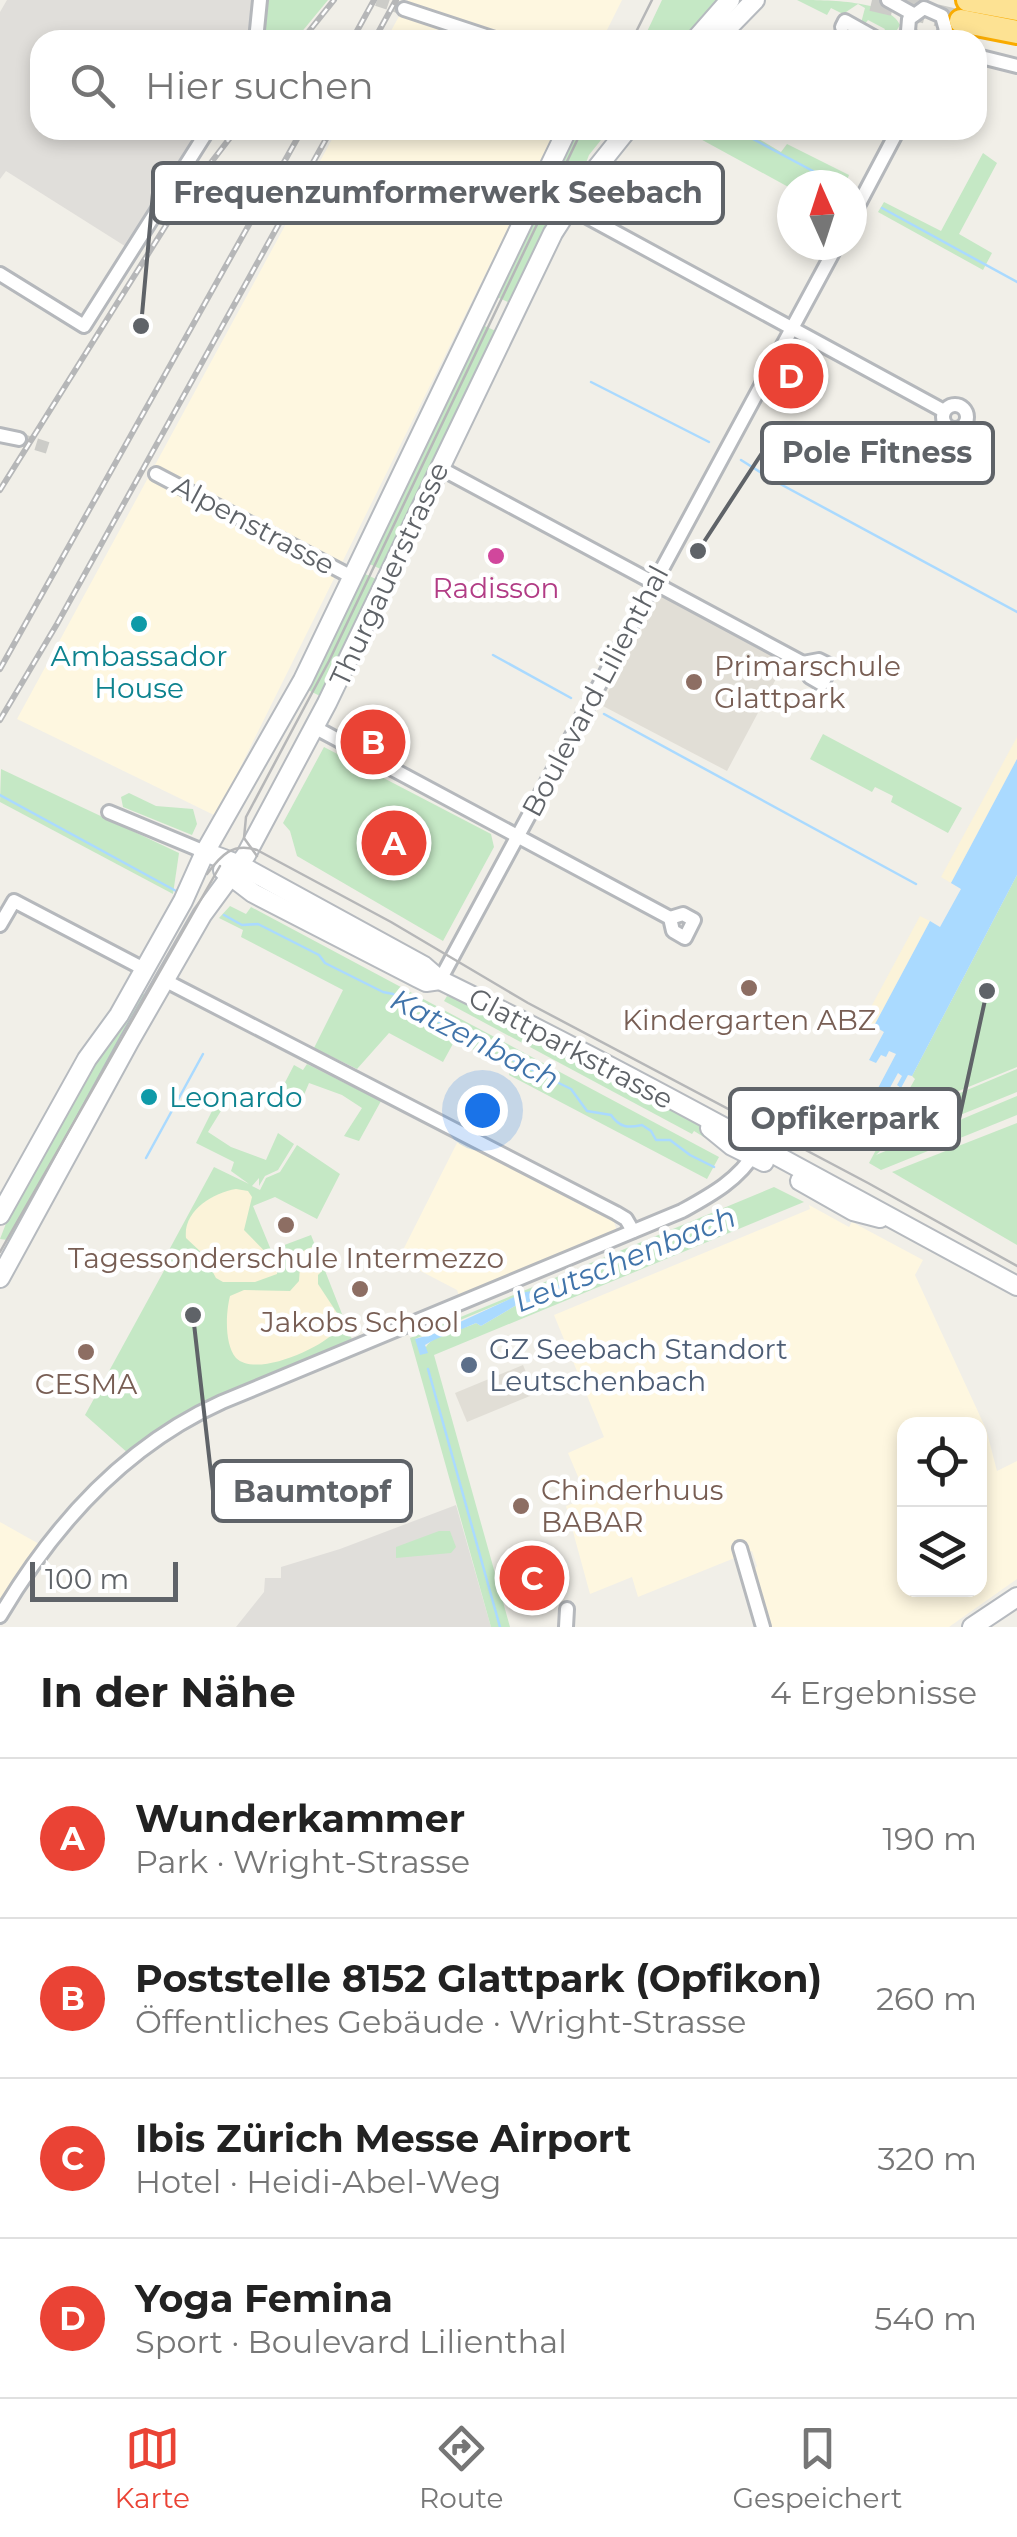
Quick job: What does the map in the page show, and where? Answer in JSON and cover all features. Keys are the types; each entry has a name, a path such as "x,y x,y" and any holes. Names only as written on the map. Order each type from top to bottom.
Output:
{"highway":[{"path":"952,27 1017,10"},
{"path":"952,27 1017,32"}],"main road":[{"path":"704,30 730,0"},
{"path":"726,30 754,0"},
{"name":"Thurgauerstrasse","path":"0,1215 86,1058 119,1015 183,901 205,852 303,680 562,140"},
{"path":"587,180 608,140"},
{"name":"Thurgauerstrasse","path":"0,1278 8,1249 202,915 235,871 328,703 514,310 569,207 619,140"},
{"path":"489,288 498,312 514,310"},
{"path":"303,680 304,701 315,706 328,703"},
{"name":"Glattparkstrasse","path":"205,852 700,1116 732,1146 756,1151 853,1211 887,1218 1017,1286"},
{"path":"972,1627 1017,1597"}],"street":[{"path":"257,30 260,0"},
{"path":"888,0 913,14"},
{"path":"909,30 913,14 938,5 952,27"},
{"path":"404,9 468,30"},
{"path":"842,27 846,21 862,30"},
{"path":"987,58 1017,66"},
{"path":"0,274 84,326 202,140"},
{"path":"867,189 893,140"},
{"path":"569,207 944,411"},
{"name":"Boulevard Lilienthal","path":"440,980 829,260"},
{"path":"0,435 19,439"},
{"path":"440,468 803,662"},
{"name":"Alpenstrasse","path":"156,474 352,576"},
{"path":"314,728 670,918"},
{"path":"109,812 205,852"},
{"path":"0,926 14,901 144,969"},
{"path":"166,981 616,1213 633,1230"},
{"path":"0,1616 42,1550 70,1515 120,1466 170,1430 225,1401 703,1199 746,1168 756,1151"},
{"path":"740,1548 763,1627"},
{"path":"566,1609 566,1627"}],"shaded area":[{"path":"7,0 253,0 250,30 30,30 30,140 198,140 128,248 6,171 0,179 0,12"},
{"path":"408,0 622,0 607,30 392,30"},
{"path":"332,140 552,140 216,816 17,719"},
{"name":"Primarschule Glattpark","path":"662,592 786,660 727,771 601,705"},
{"path":"459,1139 613,1218 617,1232 460,1298 457,1290 400,1256"},
{"path":"809,1205 849,1227 852,1222 923,1260 915,1275 980,1417 897,1417 897,1597 987,1597 987,1433 997,1471 1017,1461 1017,1579 949,1627 770,1627 752,1551 638,1597 632,1577 590,1594 566,1506 587,1498 568,1453 604,1437 554,1315 810,1209"},
{"path":"523,1365 535,1394 467,1422 455,1393"},
{"path":"456,1505 491,1627 236,1627 264,1592 265,1578 281,1578 281,1567"},
{"path":"0,1522 41,1545 0,1608"}],"green space":[{"path":"266,0 328,0 303,30 262,30"},
{"path":"662,0 723,0 697,30 648,30"},
{"path":"797,0 840,1 856,3 870,6 894,17 900,25 897,30 884,30 868,20 864,25 861,23 865,8 858,4 843,14 831,8 827,15"},
{"path":"569,140 601,140 589,155 577,186 512,304 497,297"},
{"path":"702,140 761,140 781,152 787,144 839,170 777,170 777,181"},
{"path":"983,153 997,163 959,234 992,253 983,270 878,212 884,202 941,231"},
{"path":"478,323 498,332 385,571 365,562"},
{"path":"361,572 380,581 324,698 308,690 309,684"},
{"path":"823,734 962,808 948,833 891,802 893,796 875,787 872,792 810,759"},
{"path":"324,747 491,834 494,847 443,941 297,856 290,831 283,823"},
{"path":"1,769 179,853 173,894 0,802"},
{"path":"129,793 156,806 193,809 197,824 192,835 123,807 121,797"},
{"path":"1017,875 1017,1067 893,1118 915,1079 912,1076"},
{"path":"230,906 246,914 251,907 719,1157 707,1179 509,1075 511,1070 455,1040 443,1062 389,1033 357,1069 314,1048 343,990 241,937 243,930 219,918"},
{"path":"138,991 151,998 15,1241 0,1239 15,1200 88,1065"},
{"path":"447,996 479,1006 686,1113 710,1134 707,1139 694,1131 692,1134 444,1001"},
{"path":"307,1064 381,1101 359,1141 344,1136 362,1108 342,1095 309,1083 298,1109 278,1096 294,1065 303,1070"},
{"path":"1017,1069 1017,1092 886,1145 876,1155 1017,1096 1017,1115 881,1170 869,1163 891,1122"},
{"path":"216,1103 224,1106 208,1132 231,1147 266,1160 278,1133 294,1144 278,1170 265,1176 259,1186 259,1178 252,1186 260,1190 266,1178 280,1172 297,1145 340,1174 317,1219 275,1197 253,1206 271,1250 311,1235 353,1342 129,1454 85,1415 166,1267 162,1263 214,1167 249,1184 231,1171 234,1162 196,1143"},
{"path":"1017,1123 1017,1245 892,1172"},
{"path":"774,1187 804,1202 434,1355 510,1627 491,1627 410,1338","holes":["629,1256 568,1284 542,1301 520,1303 481,1326 476,1323 435,1338 426,1347 415,1339 520,1295 532,1291 533,1296"]},
{"path":"439,1531 450,1531 456,1547 451,1553 396,1558 396,1547"}],"sand":[{"path":"1017,737 1017,759 951,883 941,877"},
{"path":"920,916 930,921 874,1026 864,1020"},
{"path":"236,1189 248,1191 252,1197 244,1230 278,1265 277,1274 255,1282 223,1282 216,1278 203,1254 186,1238 189,1220 201,1205"},
{"path":"312,1247 322,1271 318,1284 339,1316 337,1330 318,1345 273,1363 258,1365 236,1358 228,1336 230,1296 244,1290 290,1291 299,1281 301,1252"}],"water":[{"path":"1017,759 1017,875 912,1076 908,1075 901,1088 897,1085 902,1076 898,1073 886,1095 877,1090 896,1054 889,1051 876,1063 869,1060 884,1032 874,1026 930,921 940,927 961,889 951,883"},
{"path":"628,1253 629,1256 546,1295 542,1301 520,1303 481,1326 476,1323 431,1342 425,1345 428,1353 420,1355 415,1339 525,1292 532,1291 533,1296"}],"waterway":[{"path":"755,140 811,170"},
{"path":"882,208 1017,282"},
{"path":"591,382 709,442"},
{"path":"741,460 1017,612"},
{"path":"493,655 571,698"},
{"path":"604,714 916,884"},
{"name":"Katzenbach","path":"0,795 176,891"},
{"name":"Katzenbach","path":"224,915 242,925 258,924 435,1020 490,1043 516,1062 571,1089 587,1111 611,1115 625,1126 642,1125 656,1140 670,1140 714,1167"},
{"path":"146,1158 203,1054"},
{"name":"Leutschenbach","path":"626,1256 651,1244"},
{"path":"428,1369 500,1627"}],"tunnel":[{"path":"377,0 404,9"},
{"path":"872,0 961,21"},
{"path":"19,439 48,448"}],"tram line":[{"path":"637,30 652,0"},
{"path":"257,856 244,838 246,817 329,661 577,140"},
{"path":"207,874 234,849 257,850 391,922 528,1003 1017,1266"},
{"path":"0,1252 220,866"}],"railway":[{"path":"310,30 334,0"},
{"path":"358,30 374,0"},
{"path":"380,30 396,0"},
{"path":"0,490 180,203 228,140"},
{"path":"0,669 296,140"},
{"path":"0,720 325,140"}],"place":[{"name":"Frequenzumformerwerk Seebach","path":"141,326"},
{"name":"Yoga Femina","path":"791,376"},
{"name":"Pole Fitness","path":"698,551"},
{"name":"Radisson","path":"496,556"},
{"name":"Ambassador House","path":"139,624"},
{"name":"Primarschule Glattpark","path":"694,682"},
{"name":"Poststelle 8152 Glattpark (Opfikon)","path":"373,742"},
{"name":"Wunderkammer","path":"394,843"},
{"name":"Kindergarten ABZ","path":"749,988"},
{"name":"Opfikerpark","path":"987,991"},
{"name":"Leonardo","path":"149,1097"},
{"name":"Tagessonderschule Intermezzo","path":"286,1225"},
{"name":"Jakobs School","path":"360,1289"},
{"name":"Baumtopf","path":"193,1315"},
{"name":"CESMA","path":"86,1352"},
{"name":"GZ Seebach Standort Leutschenbach","path":"469,1365"},
{"name":"Chinderhuus BABAR","path":"521,1506"},
{"name":"Ibis Zürich Messe Airport","path":"532,1578"}]}
